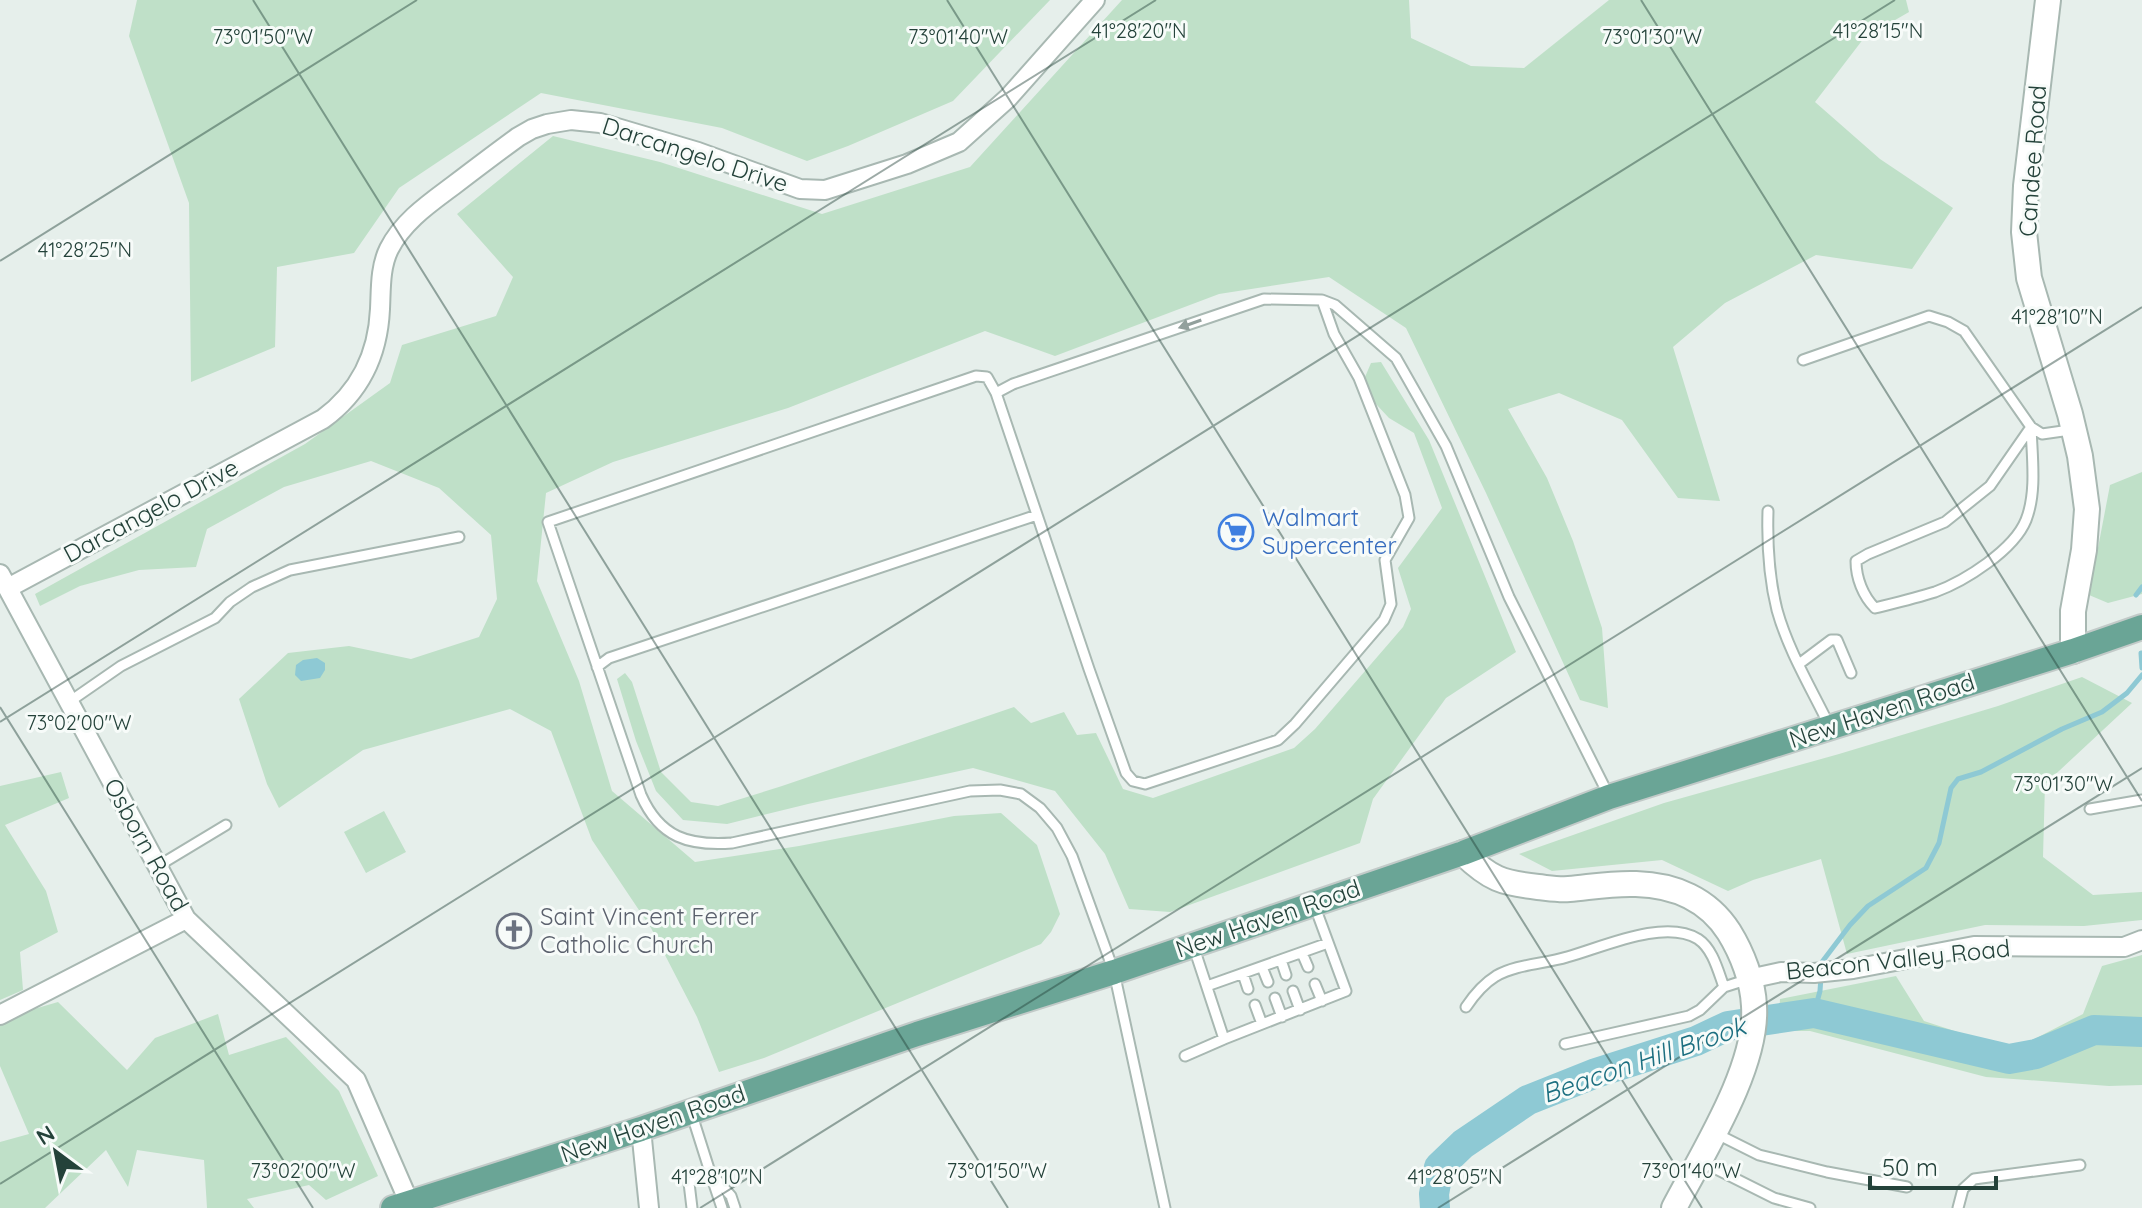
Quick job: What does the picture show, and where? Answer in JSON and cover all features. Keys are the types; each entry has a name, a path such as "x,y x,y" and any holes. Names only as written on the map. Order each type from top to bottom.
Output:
{"main road":[{"name":"New Haven Road","path":"401,1205 1114,972 1463,853 1609,797 2142,627"}],"street":[{"name":"Darcangelo Drive","path":"4,581 323,419 338,408 353,392 371,360 378,333 385,259 399,233 417,213 532,129 571,120 600,123 698,152 800,189 825,190 907,164 959,142 1008,98 1095,0"},
{"name":"Candee Road","path":"2048,0 2026,186 2024,232 2029,278 2074,429 2087,509 2084,550 2073,611 2073,651"},
{"name":"Osborn Road","path":"4,581 186,919 356,1080 401,1205"},
{"name":"Beacon Valley Road","path":"1463,853 1482,871 1509,884 1566,889 1602,884 1638,884 1685,892 1722,920 1742,957 1749,979 1755,1007 1751,1046 1735,1090 1674,1208"},
{"path":"0,1015 186,919"},
{"name":"Beacon Valley Road","path":"1749,979 1781,972 1821,973 1853,969 1974,946 2124,947 2142,940"},
{"path":"641,1129 649,1208"}],"lane":[{"path":"996,393 1013,384 1264,299 1322,300 1335,305 1396,358 1446,446 1509,597 1609,797"},
{"path":"1165,1208 1114,972 1072,856 1057,828 1040,808 1021,794 1000,790 970,791 732,843 706,845 686,840 664,828 643,801 548,522 976,376 987,377 996,393 1126,773 1133,781 1145,784 1278,740 1384,620 1391,604 1385,560 1409,518 1405,495 1359,378 1334,334 1322,300"},
{"path":"1803,360 1929,316 1964,331 2031,427 2042,434 2074,429"},
{"path":"2031,427 2032,495 2025,521 2007,546 1980,567 1937,591 1875,608 1866,599 1856,561 1945,522 1990,486 2031,427"},
{"path":"1768,511 1767,550 1777,610 1830,728"},
{"path":"597,667 609,658 1037,515"},
{"path":"69,702 121,666 215,618 230,602 252,587 290,570 459,537"},
{"path":"1799,664 1831,640 1837,640 1851,673"},
{"path":"2090,809 2142,800"},
{"path":"158,866 226,825"},
{"path":"1185,1056 1346,991 1314,904"},
{"path":"1466,1007 1476,992 1510,970 1569,957 1605,943 1666,932 1686,934 1699,940 1711,956 1724,987"},
{"path":"1207,986 1328,943"},
{"path":"1193,945 1224,1039"},
{"path":"1302,953 1308,967"},
{"path":"1281,960 1286,975"},
{"path":"1262,967 1268,982"},
{"path":"1243,974 1248,989"},
{"path":"1565,1044 1689,1016 1724,987 1749,979"},
{"path":"1315,984 1322,1001"},
{"path":"1293,991 1300,1010"},
{"path":"1275,998 1282,1017"},
{"path":"1255,1005 1262,1024"},
{"path":"691,1112 722,1208"},
{"path":"1714,1133 1759,1155 1907,1187"},
{"path":"1699,1160 1774,1198 1810,1208"},
{"path":"1958,1208 1963,1189 1974,1179 2080,1165"},
{"path":"692,1208 689,1183 710,1172"},
{"path":"710,1172 731,1196 735,1208"}],"green space":[{"path":"137,0 1050,0 953,101 807,161 722,128 541,93 399,188 354,253 277,267 275,347 191,382 189,203 129,36"},
{"path":"1122,0 1409,0 1411,38 1471,66 1524,68 1609,0 1906,0 1909,12 1864,38 1815,102 1880,159 1953,208 1912,269 1816,255 1725,303 1673,347 1720,501 1678,498 1622,420 1559,393 1508,409 1547,478 1573,541 1602,628 1608,708 1580,700 1486,493 1406,328 1329,277 1219,294 1055,356 985,331 788,408 613,462 546,493 537,581 579,681 612,791 695,862 799,846 954,816 1001,813 1037,845 1060,914 1041,944 764,1058 719,1072 697,1017 651,928 592,840 551,731 510,709 363,750 279,808 267,784 239,699 288,653 349,646 411,659 479,637 497,599 491,535 439,488 371,461 284,487 207,529 196,567 139,570 80,586 40,606 35,594 305,444 390,383 402,345 496,316 513,277 457,214 553,136 660,162 822,214 970,167"},
{"path":"1381,362 1429,440 1516,652 1446,698 1373,799 1360,843 1170,912 1129,909 1105,854 1055,791 973,768 727,824 683,820 656,791 636,741 617,679 625,673 632,682 661,772 691,802 718,806 1014,707 1031,723 1064,712 1077,735 1096,733 1123,789 1153,798 1294,748 1315,729 1403,627 1411,609 1398,568 1442,508 1414,433 1389,418 1375,403 1365,377 1371,363"},
{"path":"2142,472 2142,594 2108,603 2089,595 2110,485"},
{"path":"2082,677 2132,703 2045,784 2043,857 2093,895 2142,892 2142,920 2084,926 1985,925 1847,954 1821,859 1728,891 1662,860 1552,871 1519,854 1664,803 1839,754"},
{"path":"61,772 69,798 5,825 46,891 58,932 20,952 23,990 0,1000 0,786"},
{"path":"384,811 406,852 366,873 344,832"},
{"path":"2142,955 2142,1085 2109,1086 1986,1077 1810,1031 1778,1031 1780,999 1896,976 1924,1021 2013,1050 2083,1014 2102,966"},
{"path":"58,1002 127,1070 155,1038 218,1014 229,1055 286,1037 339,1091 378,1176 326,1200 309,1185 247,1199 254,1208 207,1208 204,1160 137,1150 128,1187 106,1150 45,1208 0,1208 0,1142 29,1134 0,1066 0,1019"}],"water":[{"path":"317,658 325,663 320,678 301,681 295,675 296,665 303,660"}],"waterway":[{"path":"2136,595 2142,587"},
{"path":"2141,653 2142,668"},
{"path":"1814,1013 1820,991 1822,962 1868,906 1926,868 1939,843 1951,788 1958,779 1981,772 2062,729 2102,712 2127,693 2142,675"},
{"name":"Beacon Hill Brook","path":"1435,1208 1439,1167 1463,1144 1528,1100 1596,1073 1696,1041 1728,1026 1814,1013 2009,1059 2036,1054 2094,1030 2142,1032"}],"place":[{"name":"Walmart Supercenter","path":"1236,532"},
{"name":"Saint Vincent Ferrer Catholic Church","path":"514,931"}]}
